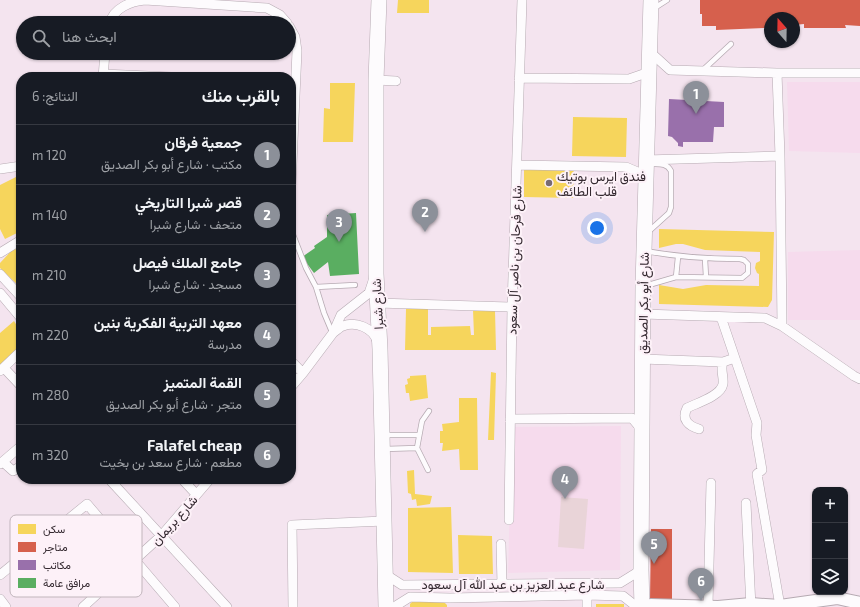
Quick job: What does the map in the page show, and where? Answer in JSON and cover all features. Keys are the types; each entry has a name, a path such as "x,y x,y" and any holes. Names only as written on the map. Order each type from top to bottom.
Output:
{"main road":[{"name":"شارع شبرا","path":"379,0 376,80 376,274 380,349 386,607"},
{"name":"شارع أبو بكر الصديق","path":"642,607 643,286 651,6"}],"street":[{"path":"114,16 127,4 145,0 267,8 281,16"},
{"name":"شارع فرحان بن ناصر آل سعود","path":"509,520 512,306 522,0"},
{"path":"296,44 296,74"},
{"path":"649,51 670,70 777,73 860,73"},
{"path":"103,72 104,60"},
{"path":"519,78 629,79 649,72"},
{"path":"777,73 780,156 782,326"},
{"path":"376,80 396,81"},
{"path":"517,165 626,167 780,156"},
{"path":"0,169 16,167"},
{"path":"0,253 16,243"},
{"path":"0,274 16,291"},
{"path":"296,381 333,333 340,315 369,293 376,274"},
{"path":"0,293 16,312"},
{"path":"377,303 512,306"},
{"path":"643,314 765,318 782,326 860,379"},
{"path":"721,317 757,423 756,435 762,470 758,474 780,606"},
{"path":"333,333 343,326 349,325 356,324 368,328 376,337 380,349"},
{"path":"16,356 2,370 16,382"},
{"path":"642,359 723,362 736,358"},
{"path":"700,429 688,424 685,412 687,408 714,396 719,391 723,385 721,367 723,362"},
{"path":"296,366 303,373"},
{"path":"510,419 632,418 642,430"},
{"path":"16,450 2,463 10,470 13,471 16,469"},
{"path":"711,483 715,607"},
{"path":"114,484 227,607"},
{"path":"187,484 196,494"},
{"name":"شارع بريمان","path":"142,554 162,535 205,484"},
{"path":"746,503 751,605"},
{"path":"74,515 87,504 97,515"},
{"path":"293,607 292,525 384,521"},
{"path":"501,544 502,585"},
{"path":"0,575 10,567"},
{"path":"142,567 175,607"},
{"name":"شارع عبد العزيز بن عبد الله آل سعود","path":"385,574 402,585 502,585 620,583 641,570"},
{"path":"587,595 587,607"},
{"name":"شارع عبد العزيز بن عبد الله آل سعود","path":"394,607 410,597 450,602 587,595 623,596 637,607"},
{"path":"650,607 651,605 715,607 751,605 780,606 836,595 860,603"},
{"name":"شارع بريمان","path":"88,605 97,597"},
{"path":"0,599 6,607"}],"lane":[{"path":"651,6 667,0"},
{"path":"701,71 731,44"},
{"path":"645,234 669,212 671,207 671,171 669,167 666,165 647,166"},
{"path":"296,243 316,287 333,333"},
{"path":"643,286 676,278 742,278 748,273 748,264 744,260 678,257 644,251"},
{"path":"676,278 678,257"},
{"path":"706,259 706,277"},
{"path":"316,287 355,285"},
{"path":"428,470 417,448 418,435 422,421 429,410"},
{"path":"382,442 418,435"},
{"path":"382,442 417,448"}],"shaded area":[{"path":"787,82 860,82 860,153 789,151"},
{"path":"860,250 860,320 788,320 788,252"},
{"path":"621,426 620,570 508,573 512,427"},
{"path":"561,497 588,499 584,549 558,547"}],"building: سكن":[{"path":"398,0 429,0 429,13 397,13"},
{"path":"330,83 355,83 353,142 323,142 324,108 330,109"},
{"path":"573,117 627,118 626,157 572,156"},
{"name":"فندق ايرس بوتيك قلب الطائف","path":"524,168 574,169 573,198 524,197"},
{"path":"16,177 16,234 5,239 0,229 0,185"},
{"path":"659,229 774,232 772,300 768,307 659,304 659,285 683,289 706,285 759,286 759,274 755,268 756,263 760,261 760,252 705,250 683,244 659,248"},
{"path":"14,248 16,250 16,283 0,268 0,263"},
{"path":"406,309 428,309 428,335 431,335 431,327 470,326 471,335 474,335 473,310 495,311 496,350 405,350"},
{"path":"14,321 16,324 16,351 0,367 0,333"},
{"path":"491,372 496,373 494,440 488,440"},
{"path":"426,375 428,398 410,401 409,393 406,393 405,385 408,384 407,379 410,378 410,376"},
{"path":"459,398 477,398 478,470 460,470 459,449 442,451 443,443 440,443 440,431 443,431 442,424 459,422"},
{"path":"414,470 415,494 432,496 430,504 417,506 416,499 412,500 411,494 408,493 407,471"},
{"path":"451,507 453,573 408,572 408,508"},
{"path":"458,535 492,536 493,574 459,574"},
{"path":"414,600 442,600 447,607 410,607 410,604"},
{"path":"596,604 624,604 624,607 596,607"}],"building: متاجر":[{"path":"700,0 860,0 860,26 845,25 846,28 804,28 804,24 800,24 800,12 764,12 764,28 716,30 716,26 702,26 702,14 700,14"},
{"path":"651,529 672,529 672,601 650,601"}],"building: مكاتب":[{"path":"669,99 724,102 724,127 714,127 713,142 683,142 683,147 678,146 678,143 672,137 668,136"}],"building: مرافق عامة":[{"path":"356,213 359,274 330,276 328,262 314,273 302,257 327,237 327,215"}],"place":[{"name":"جمعية فرقان","path":"696,114"},
{"name":"فندق ايرس بوتيك قلب الطائف","path":"549,183"},
{"name":"قصر شبرا التاريخي","path":"425,232"},
{"name":"جامع الملك فيصل","path":"339,242"},
{"name":"معهد التربية الفكرية بنين","path":"565,499"},
{"name":"القمة المتميز","path":"654,564"},
{"name":"Falafel cheap","path":"701,601"}]}
